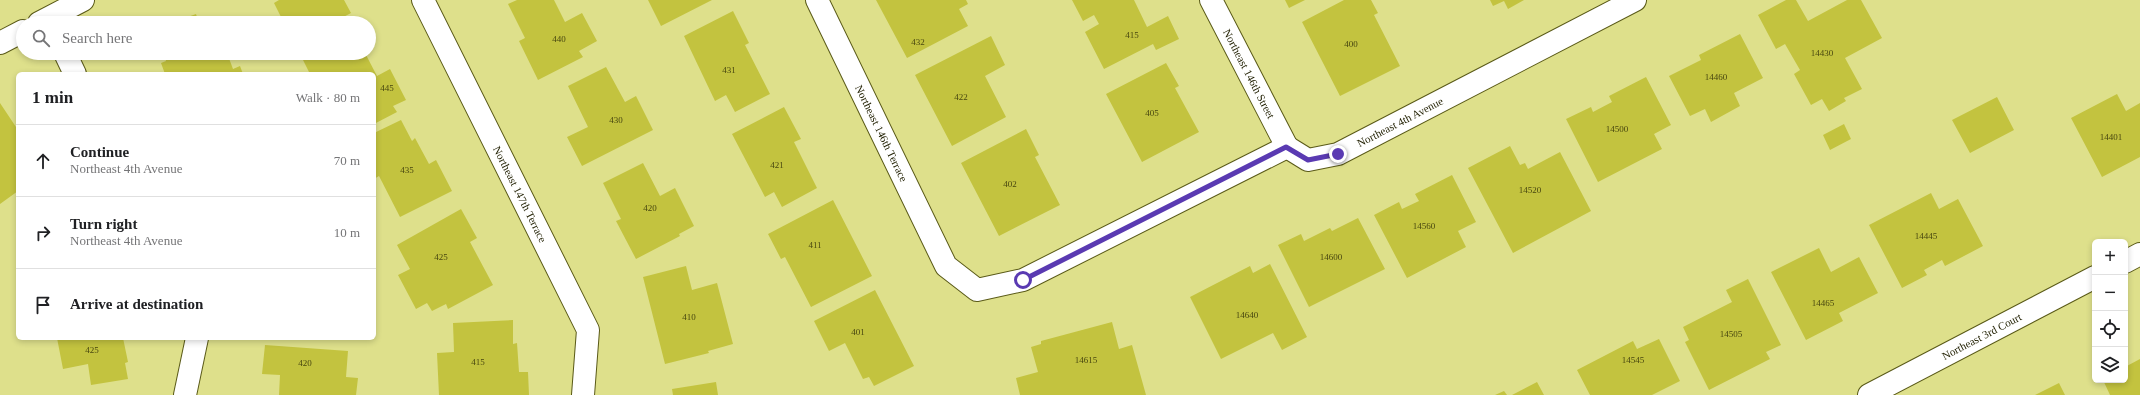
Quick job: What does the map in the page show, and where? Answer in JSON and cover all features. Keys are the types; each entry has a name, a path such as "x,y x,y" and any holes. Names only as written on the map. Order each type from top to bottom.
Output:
{"street":[{"path":"55,16 83,0"},
{"name":"Northeast 147th Terrace","path":"423,0 588,330 583,395"},
{"name":"Northeast 146th Terrace","path":"817,0 946,266 977,290 1023,280 1286,147"},
{"name":"Northeast 146th Street","path":"1211,0 1286,147"},
{"name":"Northeast 4th Avenue","path":"1286,147 1308,160 1338,154 1626,2"},
{"path":"0,43 16,35"},
{"path":"68,60 74,72"},
{"path":"2128,260 2140,254"},
{"name":"Northeast 3rd Court","path":"1869,395 2092,279"},
{"path":"185,395 197,340"}],"building":[{"path":"279,0 344,0 351,13 345,16 280,16 274,3"},
{"path":"517,0 554,0 565,22 582,13 597,41 579,51 583,57 538,80 519,41 525,38 508,4"},
{"path":"648,0 712,0 661,26"},
{"path":"876,0 966,0 968,4 959,9 968,26 907,58"},
{"path":"1072,0 1134,0 1147,27 1168,16 1179,39 1156,50 1153,44 1104,69 1085,32 1099,24 1094,15 1083,21"},
{"path":"1285,0 1305,0 1289,8"},
{"path":"1344,0 1371,0 1378,13 1374,15 1400,66 1340,96 1302,22"},
{"path":"1490,0 1524,0 1508,9 1504,1 1493,6"},
{"path":"1786,0 1796,0 1808,21 1847,0 1861,0 1882,38 1845,58 1862,89 1844,98 1846,101 1829,111 1822,99 1811,105 1794,74 1800,70 1785,44 1776,49 1758,15"},
{"path":"733,11 749,43 745,45 770,94 735,112 726,95 715,101 684,36"},
{"path":"1740,34 1763,78 1734,93 1740,106 1711,122 1705,109 1690,116 1669,76 1701,60 1699,55"},
{"path":"991,36 1005,65 985,76 1006,117 952,146 915,75"},
{"path":"230,60 233,69 240,66 242,72 164,72 161,63 166,61"},
{"path":"303,60 369,60 375,72 309,72"},
{"path":"1166,63 1179,86 1175,88 1199,132 1142,162 1106,94"},
{"path":"606,67 625,102 636,96 653,130 582,166 567,137 588,127 568,86"},
{"path":"390,69 406,100 393,106 397,112 376,123 376,74 377,76"},
{"path":"1646,77 1671,125 1654,134 1662,149 1598,182 1566,119 1591,107 1593,112 1612,102 1609,96"},
{"path":"2117,94 2126,111 2140,103 2140,157 2102,177 2071,118"},
{"path":"1997,97 2014,130 1970,153 1952,120"},
{"path":"0,103 16,127 16,192 0,204"},
{"path":"784,107 801,139 794,142 817,188 782,207 774,192 765,197 732,134"},
{"path":"401,120 412,141 415,138 429,164 436,160 452,191 400,217 379,176 376,178 376,132"},
{"path":"1844,124 1851,139 1830,150 1823,135"},
{"path":"1026,129 1039,155 1035,157 1060,205 999,236 961,163"},
{"path":"1510,146 1520,165 1525,163 1528,169 1560,152 1591,211 1513,253 1468,168"},
{"path":"643,163 660,196 675,188 694,226 679,234 680,236 636,259 616,221 621,219 603,183"},
{"path":"1452,175 1476,222 1458,231 1466,247 1407,278 1374,215 1399,202 1402,209 1419,201 1415,194"},
{"path":"1931,193 1939,209 1958,199 1983,246 1945,266 1942,260 1924,270 1927,275 1902,288 1869,225"},
{"path":"833,200 872,276 811,307 785,257 781,259 768,234"},
{"path":"461,209 477,238 470,242 493,285 448,309 446,304 432,311 427,303 416,309 398,275 410,269 397,245"},
{"path":"1358,218 1385,269 1309,307 1278,245 1301,234 1304,241 1330,228 1332,231"},
{"path":"1819,248 1831,272 1859,257 1878,293 1839,313 1843,321 1806,340 1771,272"},
{"path":"1270,264 1307,337 1282,350 1273,333 1221,359 1190,297 1250,266 1253,273"},
{"path":"686,266 692,290 717,283 733,344 708,351 709,353 665,364 643,277"},
{"path":"1748,279 1781,345 1766,352 1770,359 1709,390 1685,342 1689,340 1683,327 1732,302 1726,290"},
{"path":"875,290 914,366 874,386 869,377 863,379 845,343 829,351 814,321"},
{"path":"513,320 513,344 517,343 519,372 528,372 529,395 439,395 437,353 454,352 453,323"},
{"path":"1112,322 1119,349 1132,345 1146,395 1020,395 1016,378 1038,372 1031,347 1041,344 1041,341"},
{"path":"1659,339 1680,381 1652,395 1590,395 1577,370 1633,341 1637,349"},
{"path":"57,340 123,340 128,362 125,363 128,379 91,385 88,364 63,369"},
{"path":"265,345 348,351 346,377 358,378 356,395 279,395 280,375 262,374"},
{"path":"2140,359 2140,395 2110,395 2104,383 2128,383 2128,365"},
{"path":"716,382 718,395 673,395 672,389"},
{"path":"1537,382 1544,395 1512,395"},
{"path":"2059,383 2065,395 2035,395"},
{"path":"1504,391 1507,395 1495,395"}],"route":[{"path":"1023,280 1286,147 1308,160 1338,154"}]}
